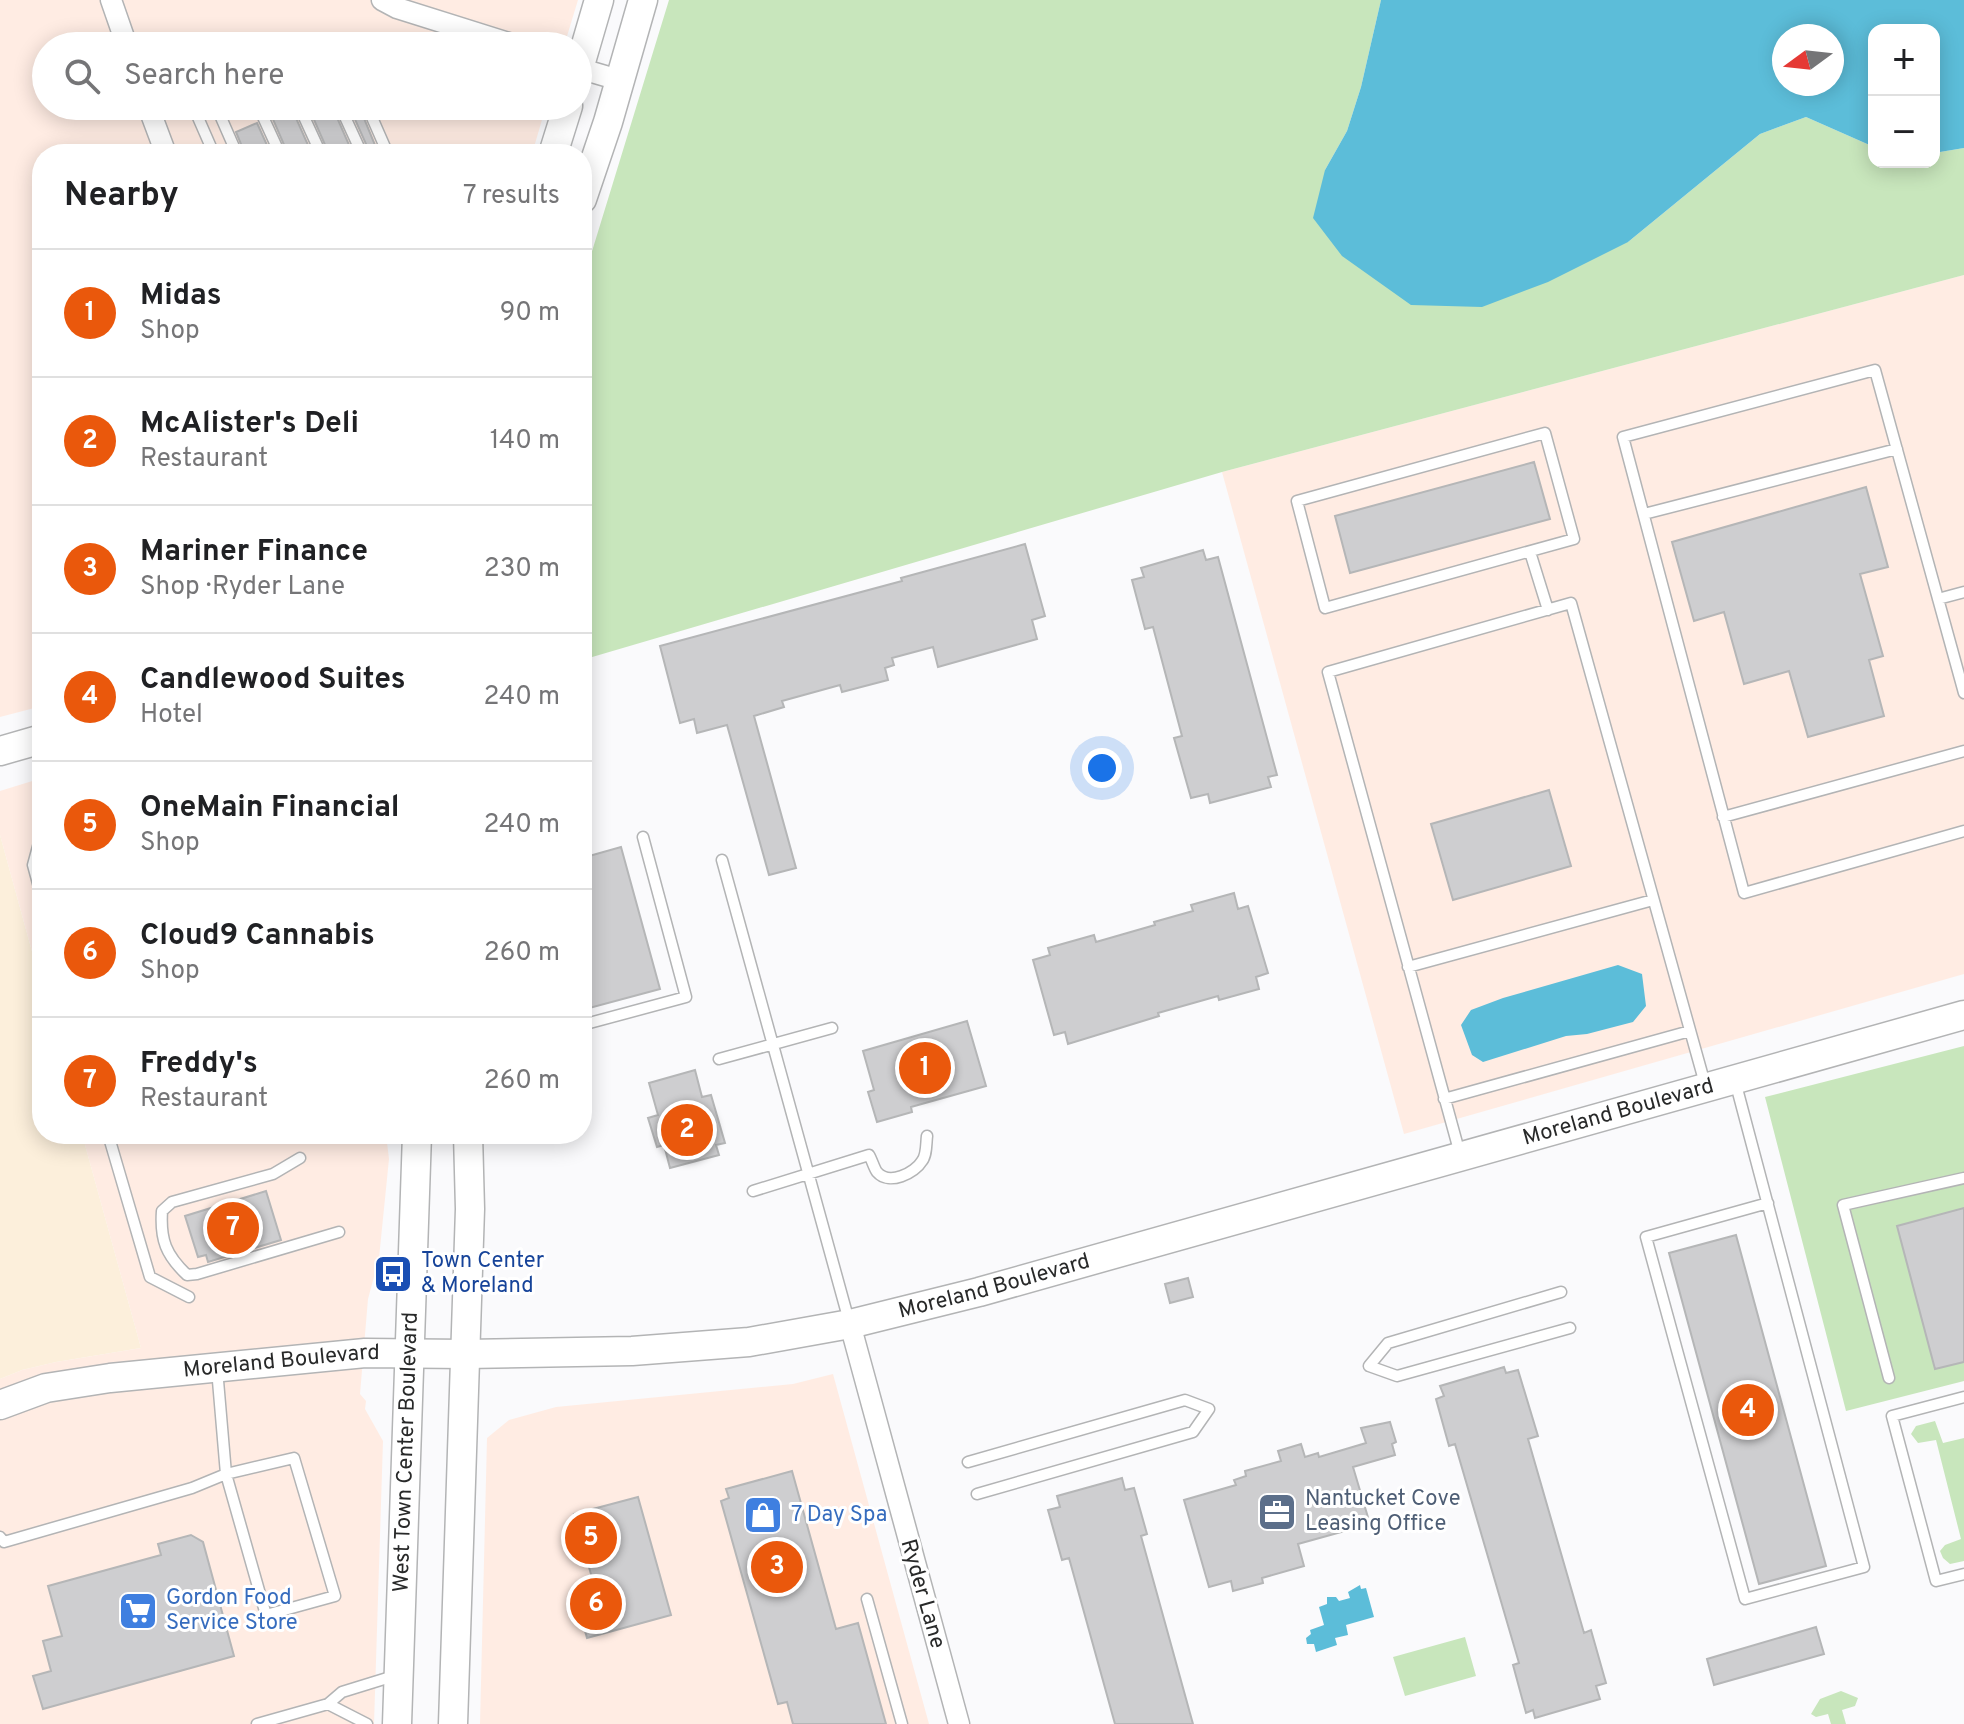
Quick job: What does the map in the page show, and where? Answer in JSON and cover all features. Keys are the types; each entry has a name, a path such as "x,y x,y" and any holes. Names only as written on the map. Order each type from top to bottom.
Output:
{"street":[{"path":"111,0 122,32"},
{"path":"382,0 397,8 473,32"},
{"path":"589,32 599,0"},
{"path":"592,169 643,0"},
{"path":"592,73 619,80"},
{"path":"153,120 162,144"},
{"path":"556,144 564,120"},
{"path":"0,751 32,742"},
{"name":"Moreland Boulevard","path":"0,1405 58,1386 217,1367 365,1353 466,1354 693,1348 749,1342 850,1324 979,1292 1964,1015"},
{"name":"West Town Center Boulevard","path":"397,1724 417,1144"},
{"path":"453,1724 456,1558 470,1209 468,1144"},
{"name":"Ryder Lane","path":"850,1324 959,1724"}],"lane":[{"path":"199,120 210,144"},
{"path":"222,120 233,144"},
{"path":"264,120 275,144"},
{"path":"305,120 316,144"},
{"path":"346,120 357,144"},
{"path":"373,120 384,144"},
{"path":"1964,693 1960,660 1938,599 1875,370 1623,437 1744,893 1964,831"},
{"path":"1545,433 1574,539 1530,552 1325,608 1297,501 1545,433"},
{"path":"1644,514 1897,449"},
{"path":"1530,552 1548,610"},
{"path":"1938,599 1964,592"},
{"path":"1460,1156 1328,672 1571,603 1705,1087"},
{"path":"1723,817 1964,751"},
{"path":"592,1022 686,997 643,837"},
{"path":"722,860 850,1324"},
{"path":"1408,967 1653,900"},
{"path":"719,1059 832,1028"},
{"path":"1444,1099 1690,1031"},
{"path":"1734,1079 1768,1203 1864,1567 1745,1599 1646,1237 1768,1203"},
{"path":"753,1191 869,1155 876,1171 882,1176 898,1178 912,1172 924,1159 927,1136"},
{"path":"111,1144 150,1277 189,1297"},
{"path":"300,1158 273,1174 172,1202 162,1211 160,1233 172,1261 187,1275 197,1274 339,1232"},
{"path":"1889,1378 1843,1205 1964,1178"},
{"path":"1561,1292 1388,1343 1369,1366 1397,1376 1570,1328"},
{"path":"0,1537 4,1542 19,1538 192,1488 226,1474 294,1458 335,1596 266,1615 226,1474 217,1367"},
{"path":"1964,1397 1892,1416 1936,1581 1964,1574"},
{"path":"968,1462 1185,1400 1209,1409 1193,1432 977,1494"},
{"path":"867,1599 902,1724"},
{"path":"257,1724 328,1704 342,1692 398,1675"},
{"path":"328,1704 367,1724"}],"shaded area":[{"path":"0,0 578,0 568,32 32,32 32,120 542,120 535,144 32,144 32,709 0,717"},
{"path":"1964,275 1964,974 1404,1134 1222,472"},
{"path":"32,781 32,952 0,835 0,791"},
{"path":"0,835 32,952 32,1144 85,1144 141,1348 56,1362 0,1379"},
{"path":"85,1144 387,1144 389,1159 379,1258 368,1299 360,1394 383,1441 374,1724 0,1724 0,1379 56,1362 141,1348"},
{"path":"833,1374 929,1724 480,1724 487,1438 509,1420 556,1407 793,1384"}],"green space":[{"path":"669,0 1381,0 1361,87 1347,131 1325,170 1628,242 1760,134 1806,117 1868,144 1868,168 1940,168 1940,152 1964,148 1964,275 1222,472 592,657 592,251"},
{"path":"1964,1046 1964,1381 1846,1411 1765,1097"},
{"path":"1935,1421 1943,1443 1964,1438 1964,1561 1950,1564 1940,1551 1945,1545 1961,1539 1936,1440 1918,1443 1911,1434 1916,1426"},
{"path":"1465,1637 1476,1676 1405,1696 1393,1657"},
{"path":"1841,1691 1858,1698 1855,1706 1842,1710 1846,1724 1831,1724 1828,1714 1816,1717 1811,1714 1820,1699"}],"water":[{"path":"1381,0 1964,0 1964,148 1940,152 1940,24 1868,24 1868,144 1806,117 1760,134 1628,242 1548,282 1482,307 1411,305 1342,256 1313,218 1325,170 1347,131 1361,87"},
{"path":"1618,965 1642,974 1646,1006 1633,1022 1566,1036 1483,1062 1472,1055 1461,1025 1471,1010"},
{"path":"1360,1585 1361,1589 1366,1588 1374,1617 1346,1625 1348,1635 1335,1638 1337,1645 1316,1652 1314,1644 1307,1644 1306,1638 1311,1634 1310,1630 1324,1625 1319,1607 1327,1604 1327,1597 1336,1597 1339,1601 1350,1598 1348,1592"}],"building":[{"path":"273,120 296,120 307,144 284,144"},
{"path":"314,120 338,120 349,144 325,144"},
{"path":"355,120 365,120 375,144 366,144"},
{"path":"257,123 266,144 241,144 236,132"},
{"path":"1534,462 1550,519 1350,573 1335,516"},
{"path":"1866,487 1888,567 1860,574 1883,656 1869,660 1884,716 1808,737 1789,671 1744,684 1724,612 1694,621 1672,542"},
{"path":"1025,544 1045,616 1032,620 1037,639 938,667 933,647 892,658 894,665 885,668 888,680 842,692 840,685 782,701 784,707 754,716 796,868 769,875 727,725 697,733 694,719 680,723 660,646 902,581 901,578"},
{"path":"1203,550 1206,560 1218,557 1277,775 1268,777 1271,787 1210,803 1208,794 1191,798 1174,738 1182,736 1153,627 1145,629 1132,580 1144,577 1141,568"},
{"path":"1549,790 1571,866 1453,900 1431,824"},
{"path":"621,847 660,989 592,1007 592,855"},
{"path":"1234,893 1238,909 1248,906 1268,973 1256,977 1259,989 1219,1000 1218,996 1158,1013 1159,1016 1068,1044 1065,1032 1054,1035 1033,960 1050,955 1048,948 1094,935 1096,942 1155,925 1154,922 1193,911 1191,905"},
{"path":"967,1021 986,1086 911,1107 912,1112 877,1122 868,1092 874,1090 863,1051"},
{"path":"695,1070 702,1097 711,1095 725,1143 716,1145 719,1155 670,1168 664,1145 657,1147 648,1118 658,1115 649,1083"},
{"path":"266,1191 281,1240 208,1262 206,1255 198,1257 185,1216"},
{"path":"1964,1208 1964,1362 1935,1369 1897,1226"},
{"path":"1736,1235 1826,1566 1759,1584 1669,1253"},
{"path":"1188,1278 1193,1297 1170,1303 1165,1284"},
{"path":"1504,1367 1506,1373 1518,1370 1538,1436 1528,1439 1584,1633 1591,1630 1606,1683 1596,1686 1600,1699 1535,1718 1533,1710 1526,1713 1513,1665 1519,1663 1455,1444 1449,1446 1436,1399 1444,1396 1440,1386"},
{"name":"Nantucket Cove Leasing Office","path":"1390,1422 1396,1442 1392,1444 1395,1455 1353,1467 1370,1524 1298,1544 1304,1566 1262,1578 1263,1583 1233,1591 1231,1581 1209,1587 1184,1500 1236,1485 1234,1480 1246,1476 1245,1471 1281,1461 1278,1451 1301,1444 1305,1457 1318,1453 1319,1457 1366,1443 1361,1428"},
{"path":"792,1471 836,1629 858,1623 886,1724 793,1724 787,1702 778,1704 721,1501 729,1498 726,1489"},
{"path":"1122,1478 1125,1490 1134,1488 1147,1534 1141,1536 1193,1724 1115,1724 1069,1558 1062,1560 1048,1510 1060,1507 1057,1496"},
{"path":"638,1497 671,1615 587,1638 576,1598 596,1592 574,1514"},
{"name":"Gordon Food Service Store","path":"191,1535 203,1542 234,1656 43,1709 33,1676 51,1671 43,1641 62,1636 48,1586 161,1555 158,1544"},
{"path":"1816,1627 1824,1654 1714,1685 1707,1659"}],"place":[{"name":"Midas","path":"925,1068"},
{"name":"McAlister's Deli","path":"687,1130"},
{"name":"Freddy's","path":"233,1228"},
{"name":"Town Center & Moreland","path":"393,1274"},
{"name":"Candlewood Suites","path":"1748,1410"},
{"name":"Nantucket Cove Leasing Office","path":"1277,1512"},
{"name":"7 Day Spa","path":"763,1515"},
{"name":"OneMain Financial","path":"591,1538"},
{"name":"Mariner Finance","path":"777,1567"},
{"name":"Cloud9 Cannabis","path":"596,1604"},
{"name":"Gordon Food Service Store","path":"138,1611"}]}
